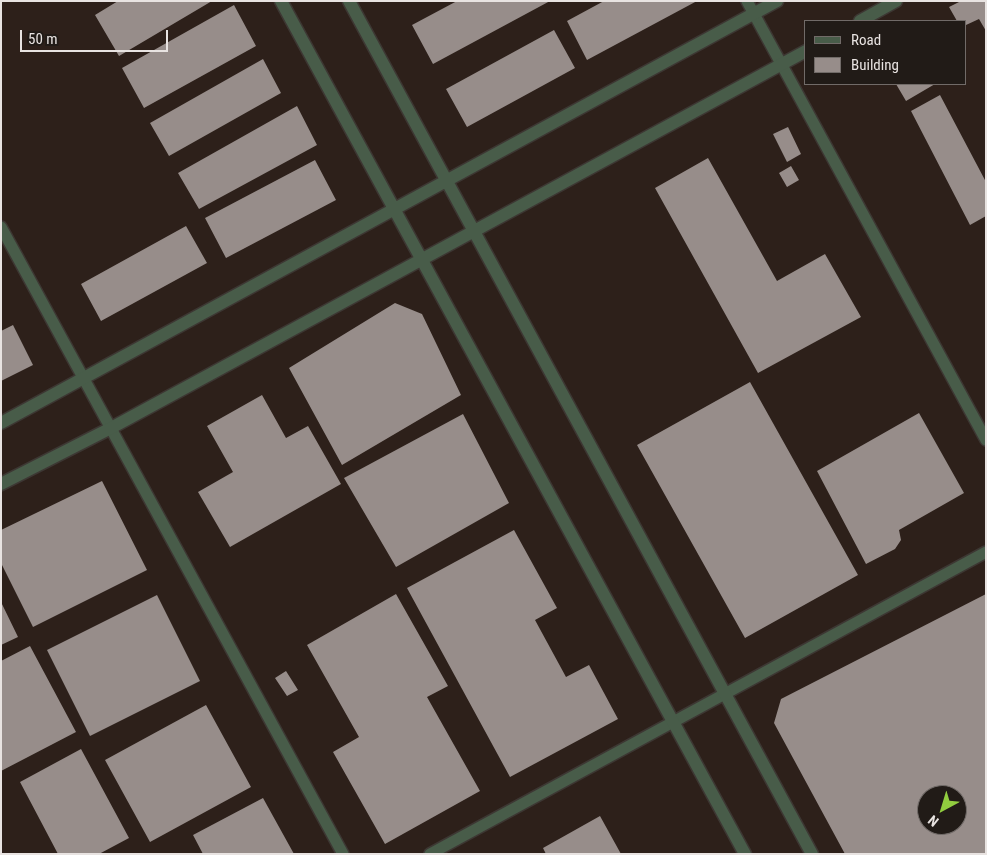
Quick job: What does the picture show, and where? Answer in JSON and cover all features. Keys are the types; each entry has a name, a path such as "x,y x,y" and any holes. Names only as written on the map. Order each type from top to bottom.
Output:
{"street":[{"path":"281,1 745,854"},
{"path":"349,1 812,854"},
{"path":"1,423 777,1"},
{"path":"862,20 896,1"},
{"path":"1,484 111,428 804,51"}],"lane":[{"path":"747,1 986,440"},
{"path":"1,227 343,854"},
{"path":"430,854 986,552"}],"shaded area":[{"path":"1,1 986,1 986,854 1,854"}],"building":[{"path":"118,1 212,1 119,56 95,15"},
{"path":"457,1 550,1 433,64 412,25"},
{"path":"604,1 697,1 587,60 567,21"},
{"path":"961,1 986,1 986,31 979,19 967,25 967,20 956,20 949,7"},
{"path":"234,5 256,46 144,108 122,68"},
{"path":"554,30 575,68 467,127 446,89"},
{"path":"263,59 281,93 169,156 150,123"},
{"path":"897,85 933,85 906,101"},
{"path":"940,95 986,182 986,216 970,225 911,111"},
{"path":"297,106 317,145 199,209 178,173"},
{"path":"788,127 801,154 787,162 773,134"},
{"path":"708,158 777,281 825,254 861,317 758,373 655,188"},
{"path":"315,160 336,200 226,258 205,218"},
{"path":"791,166 799,180 787,187 779,173"},
{"path":"186,226 207,263 101,321 81,284"},
{"path":"395,303 422,314 461,395 342,465 289,368"},
{"path":"13,325 33,365 1,381 1,331"},
{"path":"750,382 858,575 745,638 637,445"},
{"path":"262,395 286,438 308,426 341,484 230,547 198,492 233,472 207,426"},
{"path":"919,413 964,493 899,530 901,540 895,549 866,564 817,471"},
{"path":"463,414 509,503 396,567 344,478"},
{"path":"102,481 147,570 33,627 1,563 1,530"},
{"path":"514,530 557,608 535,620 566,677 589,665 618,719 510,777 407,588"},
{"path":"396,594 448,686 427,697 480,791 385,844 333,752 359,737 307,645"},
{"path":"986,594 986,854 845,854 774,723 781,699"},
{"path":"157,595 200,681 90,736 47,650"},
{"path":"1,602 18,637 1,645"},
{"path":"30,646 76,732 1,771 1,661"},
{"path":"286,671 298,690 287,696 275,678"},
{"path":"206,705 251,787 150,842 105,760"},
{"path":"81,749 129,838 99,854 58,854 20,782"},
{"path":"263,798 294,854 203,854 193,835"},
{"path":"600,816 621,854 546,854 543,848"}]}
